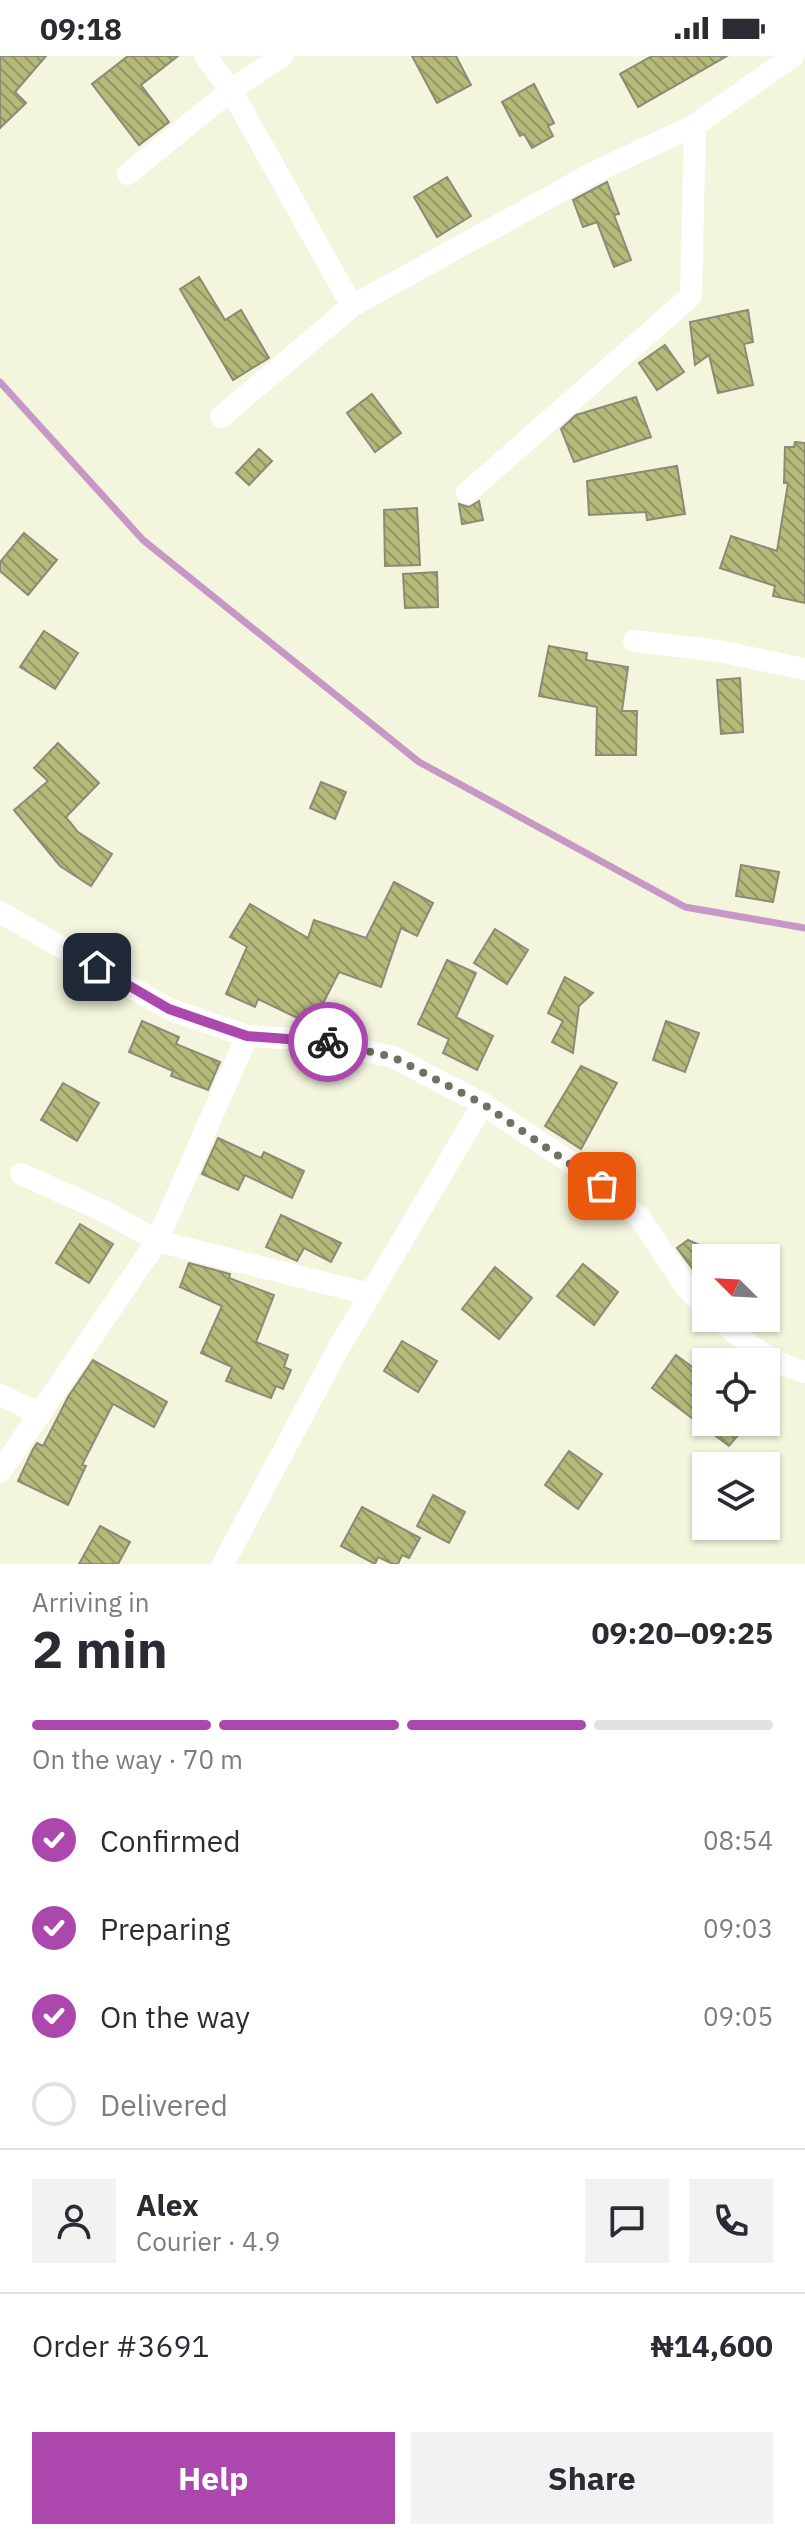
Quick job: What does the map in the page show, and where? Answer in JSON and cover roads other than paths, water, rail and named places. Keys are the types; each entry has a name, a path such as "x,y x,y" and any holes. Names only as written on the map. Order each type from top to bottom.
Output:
{"street":[{"path":"205,56 231,90 352,306"},
{"path":"128,174 231,90 282,56"},
{"path":"221,417 352,306 595,172 695,125 793,56"},
{"path":"467,493 691,296 695,125"},
{"path":"634,641 718,651 805,669"},
{"path":"0,912 169,1009 247,1036 316,1040 393,1057 483,1104 583,1171 640,1218 692,1293"},
{"path":"0,1472 157,1241 247,1036"},
{"path":"223,1564 369,1294 455,1158 483,1104"},
{"path":"21,1174 110,1214 157,1241 369,1294"},
{"path":"734,1332 785,1367 805,1372"},
{"path":"0,1395 41,1414"}],"waterway":[{"path":"0,382 143,540 419,762 685,907 805,928"}]}
